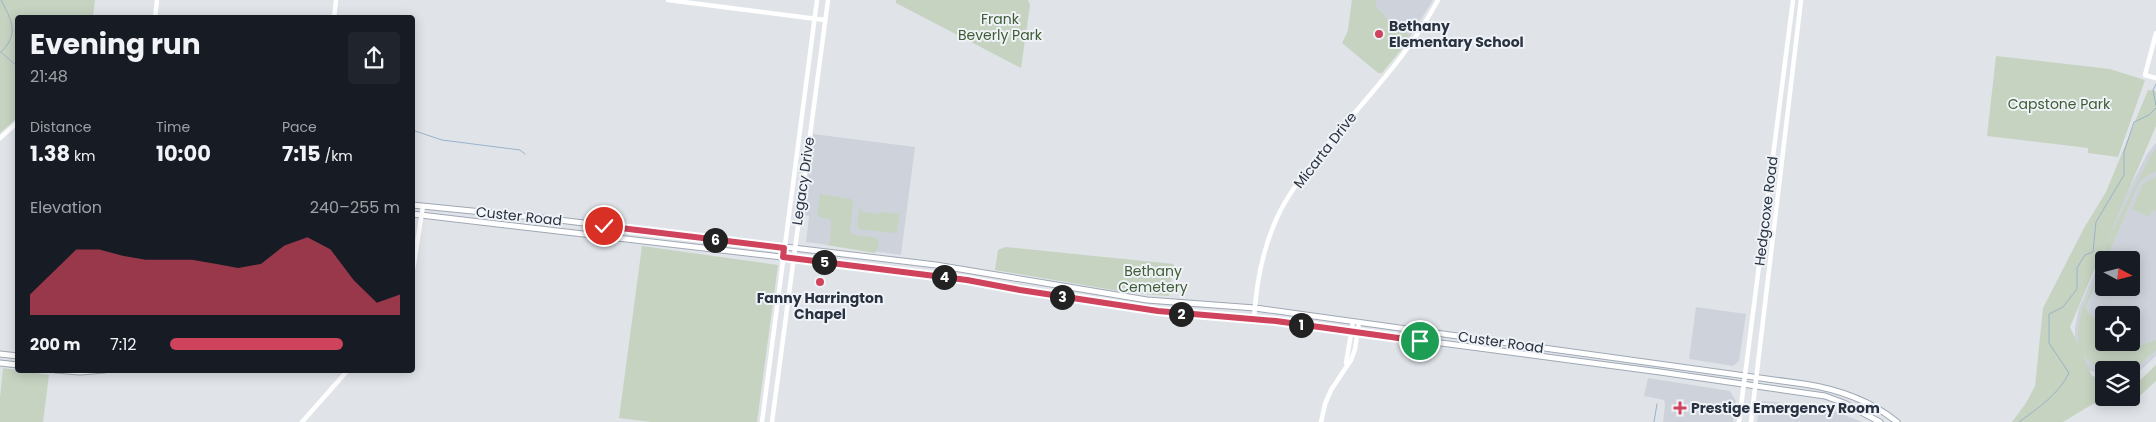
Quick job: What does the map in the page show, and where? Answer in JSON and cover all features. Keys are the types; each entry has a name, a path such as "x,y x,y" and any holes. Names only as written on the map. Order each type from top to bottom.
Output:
{"main road":[{"path":"155,15 157,0"},
{"path":"334,15 336,0"},
{"path":"668,0 825,20"},
{"name":"Legacy Drive","path":"762,422 817,0"},
{"name":"Legacy Drive","path":"772,422 792,259 828,0"},
{"name":"Micarta Drive","path":"1254,319 1262,261 1276,219 1302,176 1404,55 1438,0"},
{"name":"Hedgcoxe Road","path":"1740,422 1793,0"},
{"name":"Hedgcoxe Road","path":"1751,422 1802,0"},
{"path":"2156,33 2147,75 2156,78"},
{"path":"0,138 15,125"},
{"path":"795,164 806,165"},
{"name":"Custer Road","path":"415,205 882,259 1147,300 1255,308 1677,365 1820,386 1840,392 1872,406 1897,422"},
{"path":"415,258 423,206"},
{"name":"Custer Road","path":"415,214 967,280 1158,311 1254,319 1676,374 1824,396 1844,403 1880,422"},
{"path":"495,223 496,214"},
{"path":"715,250 716,240"},
{"path":"880,269 882,259"},
{"path":"1758,271 1769,273"},
{"path":"1321,422 1328,397 1346,367 1356,322"},
{"path":"774,325 784,326"},
{"path":"15,356 1,354 1,363 15,365"},
{"path":"1676,374 1677,365"},
{"path":"302,422 345,373"}],"shaded area":[{"name":"Bethany Elementary School","path":"1352,0 1433,0 1409,38 1380,72 1343,42 1348,31"},
{"path":"813,134 915,147 901,255 806,242 809,216 802,215"},
{"path":"2156,143 2156,356 2140,371 2140,361 2095,361 2095,372 2085,369 2075,348 2075,328 2079,308 2095,272 2095,296 2140,296 2140,251 2101,251 2103,241 2147,154"},
{"path":"1696,307 1746,314 1739,361 1733,366 1689,359"},
{"path":"1648,378 1730,391 1736,401 1733,422 1663,422 1664,400 1644,396"},
{"path":"1760,401 1822,406 1862,422 1757,422"}],"green space":[{"path":"0,0 95,0 93,15 15,15 15,120 0,133"},
{"name":"Frank Beverly Park","path":"896,0 1028,0 1030,5 1021,68 896,3"},
{"name":"Bethany Elementary School","path":"1352,0 1378,0 1375,4 1377,9 1408,35 1410,39 1382,73 1378,73 1342,43 1348,31"},
{"name":"Capstone Park","path":"1996,56 2110,69 2145,80 2118,157 2088,153 2088,148 1987,136"},
{"path":"2148,90 2156,91 2156,126 2103,251 2095,251 2095,269 2070,327 2079,346 2078,330 2082,309 2095,281 2086,307 2089,313 2095,317 2095,351 2140,351 2140,346 2156,340 2156,350 2140,364 2140,361 2095,361 2095,366 2083,355 2092,376 2095,377 2095,403 2063,422 2012,422 2026,403 2035,386 2043,308 2084,228 2106,192"},
{"path":"2156,149 2156,171 2142,179 2138,184 2110,251 2104,251 2106,243 2151,155"},
{"path":"2156,176 2156,215 2155,209 2151,213 2147,211 2150,213 2150,217 2132,209 2143,184"},
{"path":"820,194 851,199 853,203 850,232 855,235 877,238 879,245 875,253 826,245 830,243 831,220 817,216"},
{"path":"860,205 862,212 897,214 900,212 897,231 894,233 859,229 857,225"},
{"path":"642,246 778,265 757,422 651,422 619,418"},
{"name":"Bethany Cemetery","path":"1005,247 1174,264 1169,296 1130,293 995,270 998,250"},
{"path":"2156,365 2156,381 2140,396 2140,380"},
{"path":"3,368 15,370 15,373 49,375 43,422 0,422"}],"waterway":[{"path":"0,53 10,40 12,33 11,21 1,0"},
{"path":"2,53 15,64"},
{"path":"2156,84 2153,90 2156,106"},
{"path":"2019,422 2053,394 2069,373 2049,343 2049,314 2063,307 2077,289 2077,268 2085,255 2093,252 2096,222 2124,175 2124,152 2134,122 2149,115 2156,108"},
{"path":"415,131 442,140 520,150 525,154"},
{"path":"1654,422 1657,404"}],"place":[{"name":"Bethany Elementary School","path":"1379,34"},
{"name":"Fanny Harrington Chapel","path":"820,282"},
{"name":"Prestige Emergency Room","path":"1680,408"}],"route":[{"path":"604,226 784,248 783,257 927,274 1158,311 1276,321 1420,341"}]}
